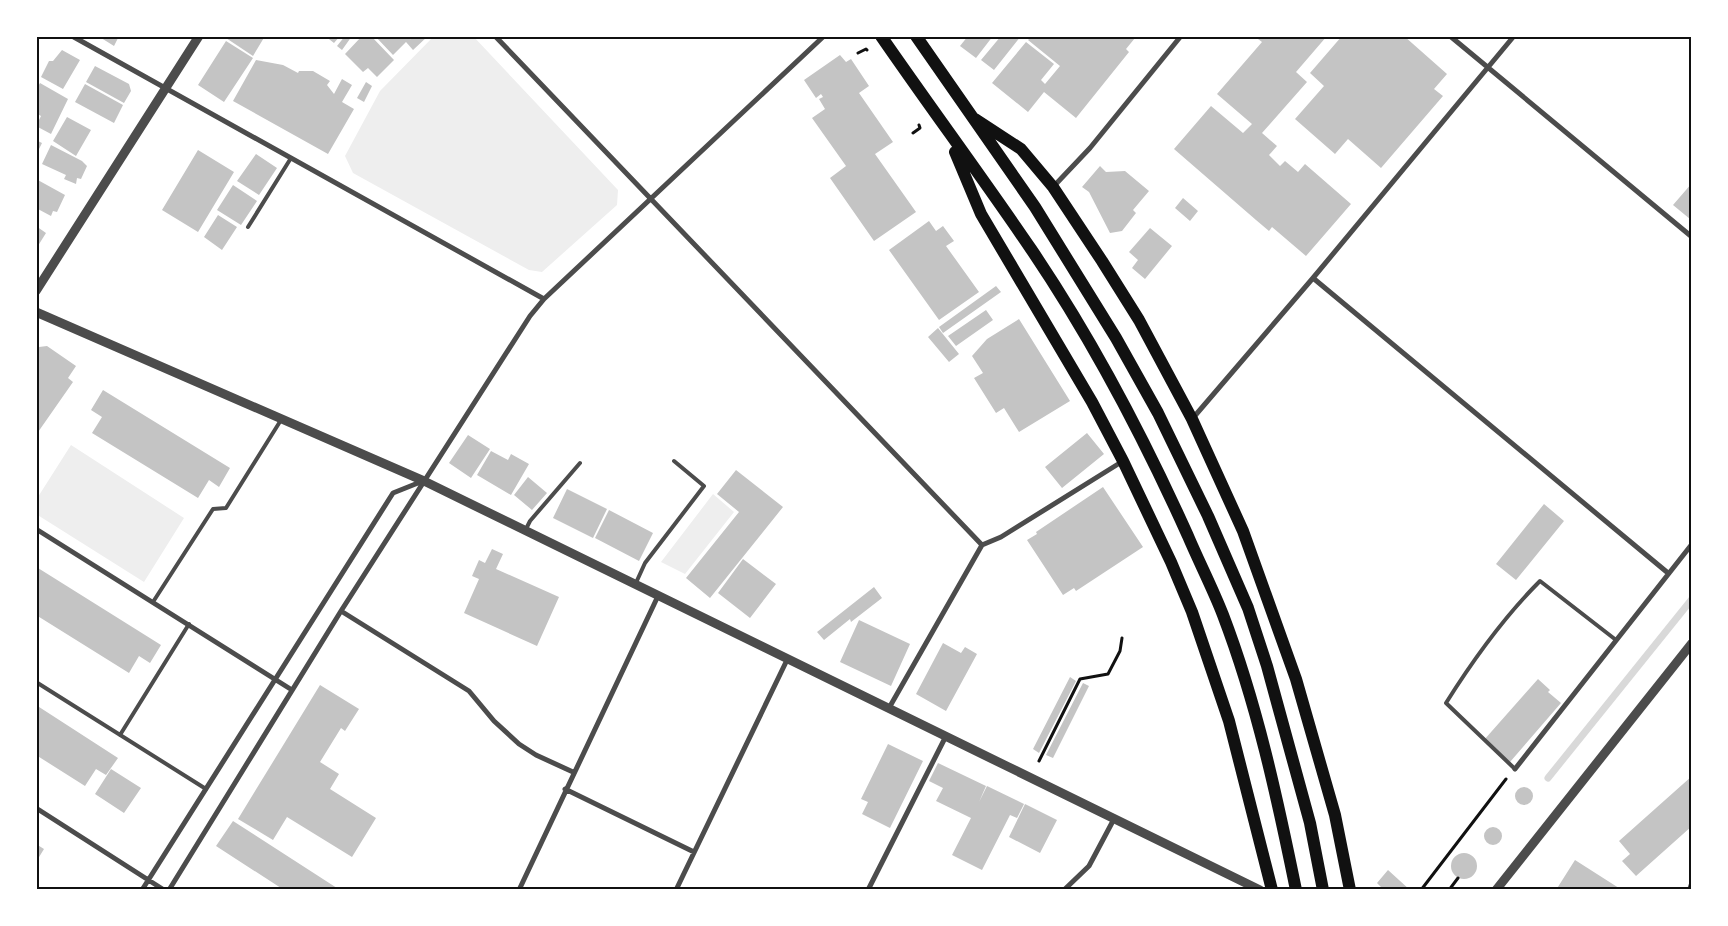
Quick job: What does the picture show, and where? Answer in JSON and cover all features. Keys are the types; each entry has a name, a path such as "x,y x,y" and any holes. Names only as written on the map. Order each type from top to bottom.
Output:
{"main road":[{"path":"881,36 1050,278 1105,369 1137,428 1223,615 1260,730 1283,825 1296,890"},
{"path":"916,36 1035,207 1116,338 1158,413 1208,516 1248,608 1267,666 1310,823 1323,890"},
{"path":"969,114 1021,149 1053,188 1102,261 1138,320 1192,419 1243,531 1296,679 1335,815 1350,890"},
{"path":"946,131 981,214 1056,339 1123,461 1171,562 1192,612 1231,730 1272,890"}],"street":[{"path":"72,36 544,299"},
{"path":"36,291 199,36"},
{"path":"495,36 982,545"},
{"path":"168,890 341,611 530,316 544,299 824,36"},
{"path":"1053,188 1090,148 1181,36"},
{"path":"1450,36 1692,237"},
{"path":"1192,419 1514,36"},
{"path":"1312,278 1668,573"},
{"path":"36,312 424,481 1260,890"},
{"path":"889,708 982,545 1123,461"},
{"path":"142,890 274,678 393,494 424,481"},
{"path":"36,538 38,530 292,690"},
{"path":"1515,769 1692,544"},
{"path":"519,890 565,789 658,596"},
{"path":"341,611 469,691 494,721 519,744 536,755 574,772"},
{"path":"1496,890 1692,643"},
{"path":"676,890 787,660"},
{"path":"868,890 946,736"},
{"path":"565,789 694,852"},
{"path":"36,808 164,890"},
{"path":"1064,890 1089,866 1114,819"}],"lane":[{"path":"248,227 291,158"},
{"path":"153,602 213,509 226,508 282,419"},
{"path":"635,585 645,563 704,486 674,461"},
{"path":"525,531 530,521 580,463"},
{"path":"1515,769 1446,703 1471,663 1540,581 1616,640"},
{"path":"120,734 189,624"},
{"path":"36,682 206,789"},
{"path":"1689,890 1692,881"}],"path":[{"path":"858,53 866,49"},
{"path":"913,133 920,128"},
{"path":"1039,761 1080,679 1108,674 1120,651 1122,638"},
{"path":"1421,890 1515,769"},
{"path":"1449,890 1458,878"}],"shaded area":[{"path":"434,36 473,36 618,190 617,205 542,272 529,270 353,173 345,156 380,91"},
{"path":"71,445 184,518 144,582 36,514 36,500"},
{"path":"713,494 734,512 685,574 661,562"}],"building":[{"path":"98,36 119,36 114,46"},
{"path":"228,36 265,36 253,56 226,38"},
{"path":"325,36 340,36 334,43"},
{"path":"345,36 352,36 342,50 337,46"},
{"path":"362,36 371,36 394,60 377,77 368,68 363,72 345,54"},
{"path":"375,36 413,36 410,40 414,36 428,36 413,50 406,42 393,55"},
{"path":"968,36 993,36 976,58 960,46"},
{"path":"1001,36 1021,36 994,70 981,60"},
{"path":"1032,36 1133,36 1135,38 1126,49 1129,52 1076,118 1044,92 1028,112 992,83 1026,42 1054,64 1041,80 1045,84 1060,66 1028,40"},
{"path":"1260,36 1327,36 1296,72 1307,82 1262,133 1277,146 1269,155 1280,166 1285,161 1298,172 1305,164 1351,204 1306,256 1272,227 1269,231 1174,149 1211,106 1243,133 1252,124 1217,94 1262,42 1258,39"},
{"path":"1342,36 1404,36 1447,74 1434,89 1443,96 1381,168 1348,139 1335,154 1295,119 1324,86 1310,73"},
{"path":"226,41 253,58 224,102 198,85"},
{"path":"62,50 80,60 63,89 41,77 49,61 53,61"},
{"path":"840,55 846,62 851,59 869,86 859,93 893,142 875,154 916,212 874,241 830,178 846,166 812,118 825,109 819,99 823,97 821,94 816,98 804,80"},
{"path":"256,60 283,65 298,73 299,71 313,71 330,81 327,85 334,94 342,79 352,85 342,102 354,109 328,154 233,101"},
{"path":"95,66 129,84 131,91 124,103 86,82"},
{"path":"366,82 372,86 364,102 357,98"},
{"path":"40,83 68,99 51,134 36,126 41,116 36,113 36,90"},
{"path":"85,84 123,105 114,123 75,102"},
{"path":"67,117 91,130 76,156 53,141"},
{"path":"36,140 42,143 36,155"},
{"path":"51,145 82,161 87,166 81,179 77,178 76,184 64,179 66,175 42,164"},
{"path":"198,150 234,172 198,232 162,210"},
{"path":"256,154 277,168 259,195 237,181"},
{"path":"1100,166 1106,172 1125,171 1149,191 1133,210 1136,213 1122,231 1110,233 1089,192 1082,187"},
{"path":"36,179 65,195 57,212 53,211 51,216 36,208"},
{"path":"1692,183 1692,216 1690,219 1673,205"},
{"path":"233,185 257,201 241,225 217,210"},
{"path":"1183,198 1198,211 1190,221 1175,208"},
{"path":"218,215 237,227 222,250 204,237"},
{"path":"929,221 936,231 943,226 954,241 946,246 979,292 939,320 889,250"},
{"path":"36,226 46,233 36,249"},
{"path":"1150,228 1172,246 1145,279 1132,268 1138,260 1129,252"},
{"path":"996,286 1001,292 943,333 939,327"},
{"path":"986,310 993,320 956,346 948,336"},
{"path":"1019,319 1070,401 1019,432 1004,408 996,413 974,378 983,373 972,356 987,339"},
{"path":"938,328 959,354 949,362 928,337"},
{"path":"47,346 76,366 68,378 73,382 36,435 36,351 39,347"},
{"path":"103,390 230,468 219,487 209,480 198,498 92,433 102,417 91,410"},
{"path":"1087,433 1104,454 1062,488 1045,467"},
{"path":"468,435 490,449 471,478 449,463"},
{"path":"491,451 508,460 511,454 529,464 511,495 477,475"},
{"path":"736,470 783,507 710,598 686,578 739,512 717,494"},
{"path":"528,477 547,493 532,510 514,495"},
{"path":"1103,487 1143,547 1076,591 1074,588 1063,595 1027,540"},
{"path":"567,489 607,509 593,538 553,518"},
{"path":"1544,504 1564,521 1516,580 1496,564"},
{"path":"609,510 653,533 639,561 595,538"},
{"path":"492,549 503,554 496,569 559,597 537,646 464,613 479,579 472,576 479,560 485,563"},
{"path":"743,559 776,584 750,618 718,593"},
{"path":"38,568 161,645 150,663 139,656 129,673 36,615 36,571"},
{"path":"874,587 882,598 851,622 850,619 824,640 817,632"},
{"path":"859,620 910,644 891,686 840,662"},
{"path":"943,643 961,653 965,647 977,654 946,711 916,694"},
{"path":"1070,677 1076,681 1039,753 1033,749"},
{"path":"1538,679 1550,690 1548,692 1561,703 1510,762 1484,740"},
{"path":"1083,683 1089,686 1053,758 1046,755"},
{"path":"320,685 359,709 345,731 341,728 320,762 339,774 330,789 376,818 352,857 287,817 273,840 238,819"},
{"path":"36,705 118,758 106,775 96,769 85,786 36,755"},
{"path":"888,744 923,761 890,828 862,814 868,802 861,799"},
{"path":"938,763 986,786 979,802 987,786 1024,804 1017,818 1010,815 982,870 952,855 971,818 936,801 943,788 929,781"},
{"path":"111,769 141,788 124,813 95,794"},
{"path":"1692,776 1692,826 1636,876 1622,861 1630,854 1619,841"},
{"path":"1524,787 1532,792 1533,796 1528,804 1524,805 1516,800 1515,796 1520,788"},
{"path":"1025,804 1057,820 1040,853 1009,837"},
{"path":"233,821 340,890 284,890 216,846"},
{"path":"1493,827 1501,832 1502,836 1497,844 1493,845 1485,840 1484,836 1489,828"},
{"path":"36,844 44,849 36,862"},
{"path":"1464,853 1473,857 1477,866 1473,875 1464,879 1455,875 1451,866 1455,857"},
{"path":"1575,860 1622,890 1556,890"},
{"path":"1388,870 1410,890 1384,890 1377,883"}],"waterway":[{"path":"1548,778 1692,599"}]}
